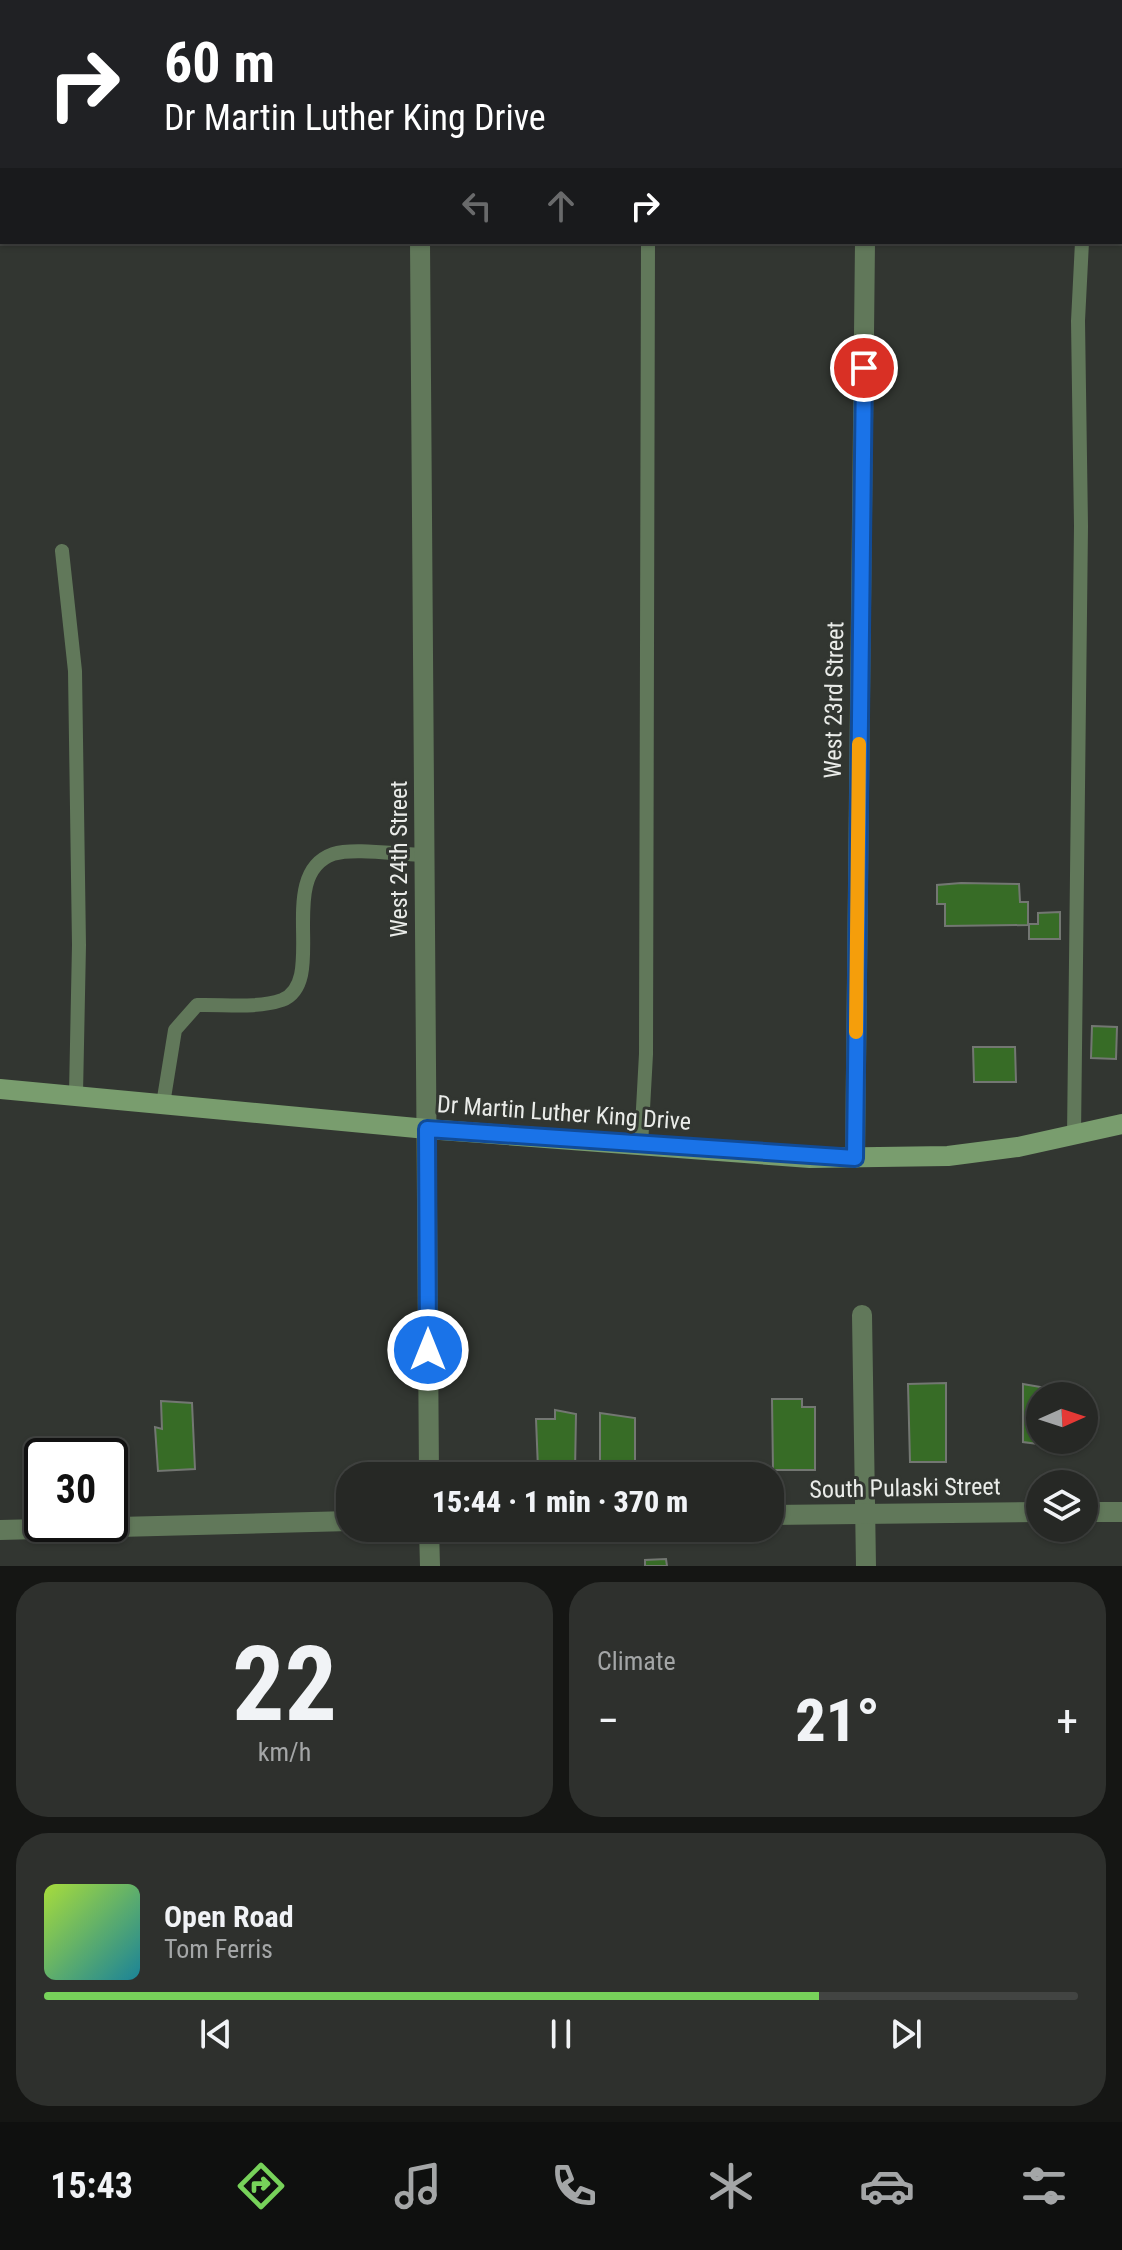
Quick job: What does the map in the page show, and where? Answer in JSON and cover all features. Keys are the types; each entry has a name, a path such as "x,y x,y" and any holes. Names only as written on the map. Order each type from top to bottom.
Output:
{"main road":[{"name":"Dr Martin Luther King Drive","path":"0,1089 427,1129 855,1158 948,1156 1074,1136 1122,1124"}],"street":[{"name":"West 24th Street","path":"420,244 429,1462"},
{"name":"West 23rd Street","path":"855,1158 865,244"},
{"path":"862,1315 866,1566"},
{"name":"South Pulaski Street","path":"784,1515 1026,1512"},
{"path":"1098,1512 1122,1512"},
{"path":"0,1530 336,1521"},
{"path":"429,1542 430,1566"}],"lane":[{"path":"641,1145 646,1054 648,244"},
{"path":"1074,1136 1081,526 1078,321 1082,244"},
{"path":"62,551 75,671 79,945 76,1094"},
{"path":"163,1104 172,1038 182,1018 197,1005 263,1004 285,999 295,990 302,973 303,899 310,875 320,860 336,853 425,855"}],"building":[{"path":"1019,884 1020,902 1028,902 1028,925 945,926 945,904 937,904 937,885"},
{"path":"1060,912 1060,939 1029,939 1029,924 1038,924 1038,913"},
{"path":"1092,1026 1117,1027 1116,1059 1091,1058"},
{"path":"973,1047 1015,1047 1016,1082 974,1082"},
{"path":"946,1383 946,1462 910,1462 908,1384"},
{"path":"1023,1384 1026,1385 1026,1442 1023,1442"},
{"path":"772,1399 802,1399 802,1407 815,1407 815,1470 784,1470 784,1462 773,1462"},
{"path":"161,1401 192,1403 195,1469 158,1471 155,1427 162,1429"},
{"path":"555,1410 576,1414 575,1462 538,1462 536,1419 555,1419"},
{"path":"600,1413 635,1418 635,1462 600,1462"},
{"path":"666,1559 667,1566 645,1566 645,1560"}],"slow traffic":[{"path":"856,1032 859,744"}],"route":[{"path":"428,1350 427,1129 810,1158 855,1158 864,368"}]}
